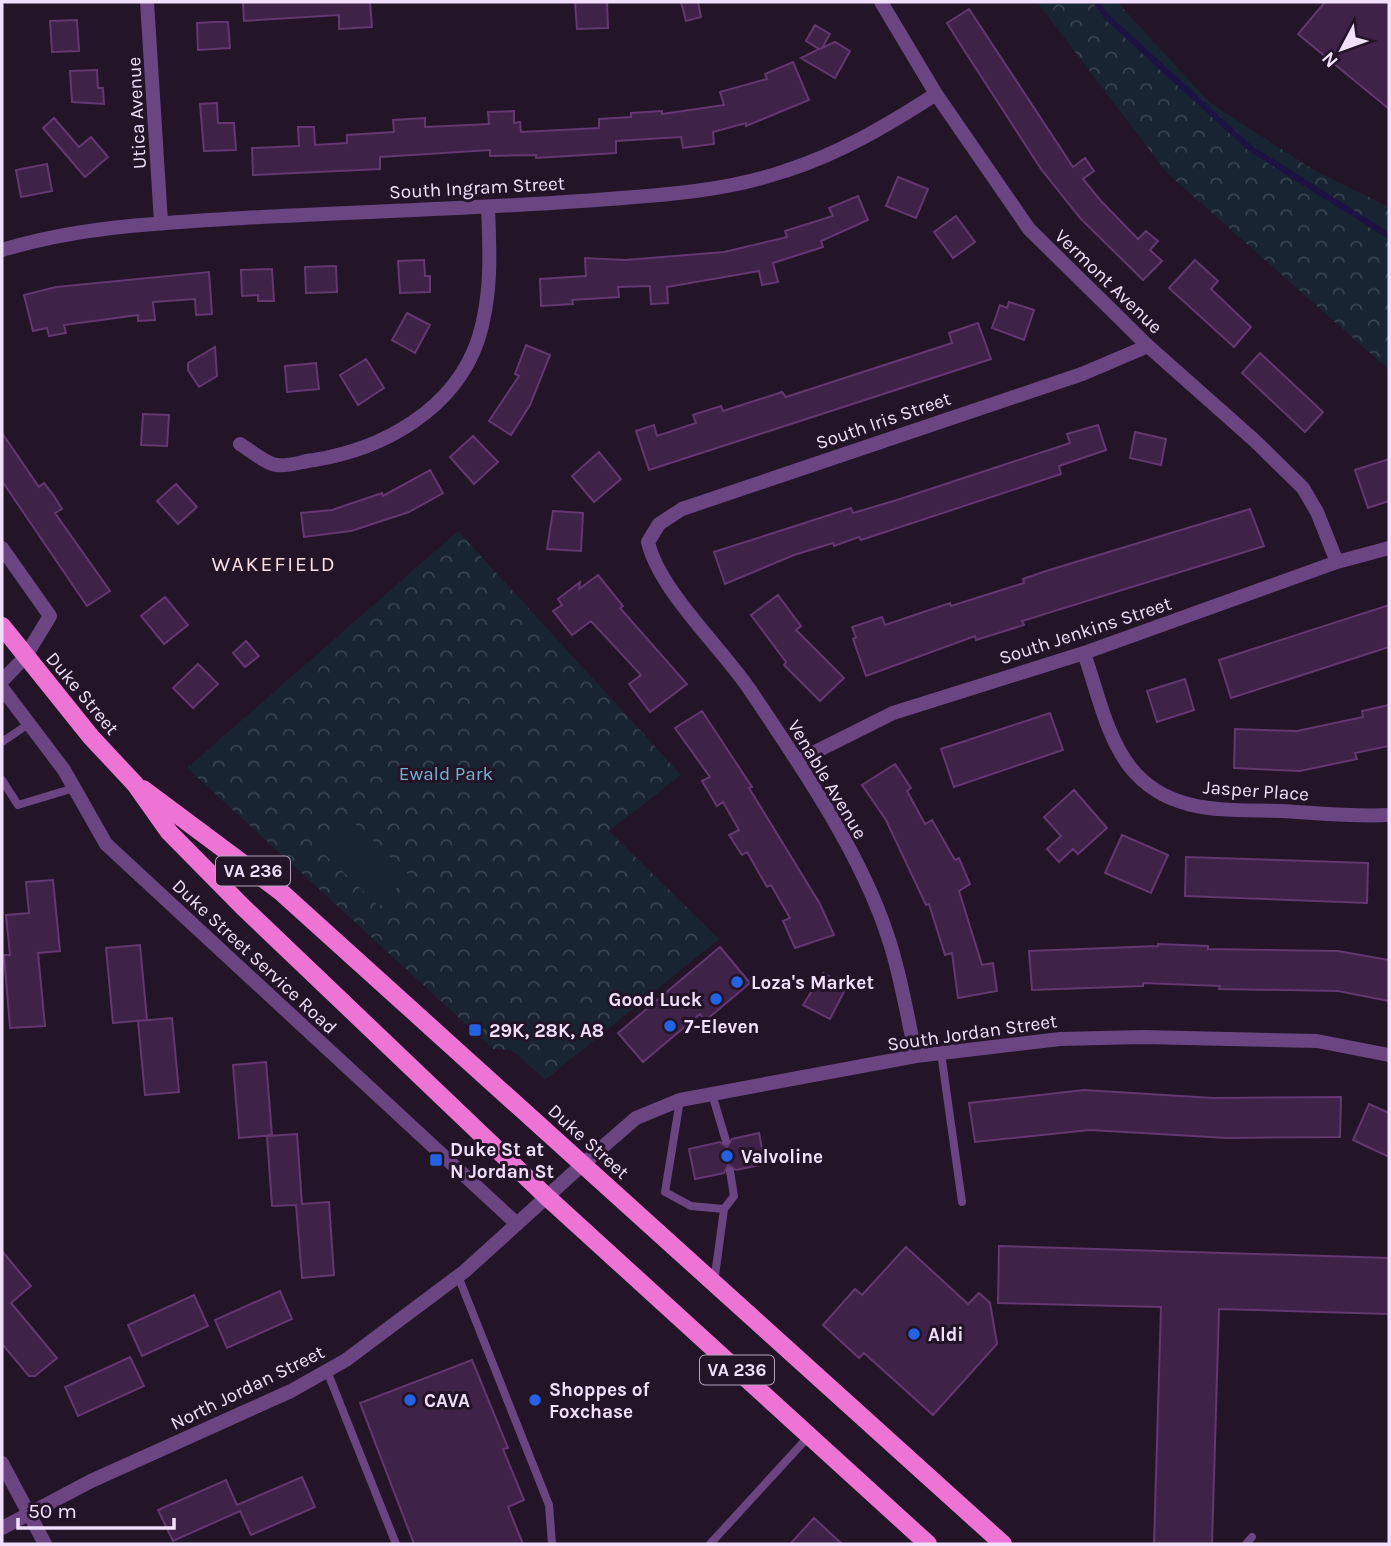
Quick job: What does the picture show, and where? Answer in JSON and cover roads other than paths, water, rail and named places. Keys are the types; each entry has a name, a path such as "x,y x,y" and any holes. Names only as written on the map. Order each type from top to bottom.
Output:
{"main road":[{"name":"Duke Street","path":"2,626 91,737 135,783 169,832 233,897 547,1197 928,1544"},
{"name":"Duke Street","path":"135,783 281,892 1003,1544"}],"street":[{"name":"Utica Avenue","path":"147,2 161,222"},
{"name":"Vermont Avenue","path":"881,2 936,94 1029,229 1148,346 1254,440 1303,488 1317,512 1337,562"},
{"name":"South Ingram Street","path":"2,250 40,238 161,222 488,208 628,198 738,184 824,158 936,94"},
{"path":"240,444 276,465 337,456 391,437 433,407 456,379 477,343 491,280 488,208"},
{"name":"South Iris Street","path":"650,549 648,542 659,524 682,509 1082,374 1148,346"},
{"path":"2,548 50,617 25,657 2,681"},
{"name":"South Jenkins Street","path":"797,761 893,713 1084,653 1337,562 1389,548"},
{"name":"Venable Avenue","path":"650,549 653,562 728,658 797,761 857,867 878,910 896,967 916,1056"},
{"name":"Jasper Place","path":"1084,653 1112,733 1129,765 1147,785 1170,799 1216,810 1389,815"},
{"name":"Duke Street Service Road","path":"2,688 30,723 74,788 106,844 517,1224"},
{"name":"South Jordan Street","path":"583,1164 636,1118 680,1100 916,1056 1060,1039 1143,1037 1317,1041 1389,1055"},
{"name":"North Jordan Street","path":"2,1528 91,1481 257,1407 327,1371 374,1341 458,1276 583,1164"},
{"path":"2,1463 45,1544"}],"lane":[{"path":"2,742 30,723"},
{"path":"2,780 18,805 74,788"},
{"path":"941,1053 962,1202"},
{"path":"712,1094 726,1141"},
{"path":"680,1100 666,1192 691,1206 724,1209"},
{"path":"714,1283 724,1209 734,1196 730,1171"},
{"path":"458,1276 549,1505 552,1544"},
{"path":"327,1371 396,1544"},
{"path":"710,1544 809,1436"},
{"path":"1246,1544 1252,1537"}],"waterway":[{"path":"1096,2 1107,17 1250,148 1389,236"}],"place":[{"name":"Loza's Market","path":"737,982"},
{"name":"Good Luck","path":"716,999"},
{"name":"7-Eleven","path":"670,1026"},
{"name":"29K, 28K, A8","path":"475,1030"},
{"name":"Valvoline","path":"727,1156"},
{"name":"Duke St at N Jordan St","path":"436,1160"},
{"name":"Aldi","path":"914,1334"},
{"name":"CAVA","path":"410,1400"},
{"name":"Shoppes of Foxchase","path":"535,1400"}],"district":[{"name":"WAKEFIELD","path":"274,564"}],"park label":[{"name":"Ewald Park","path":"446,773"}]}
